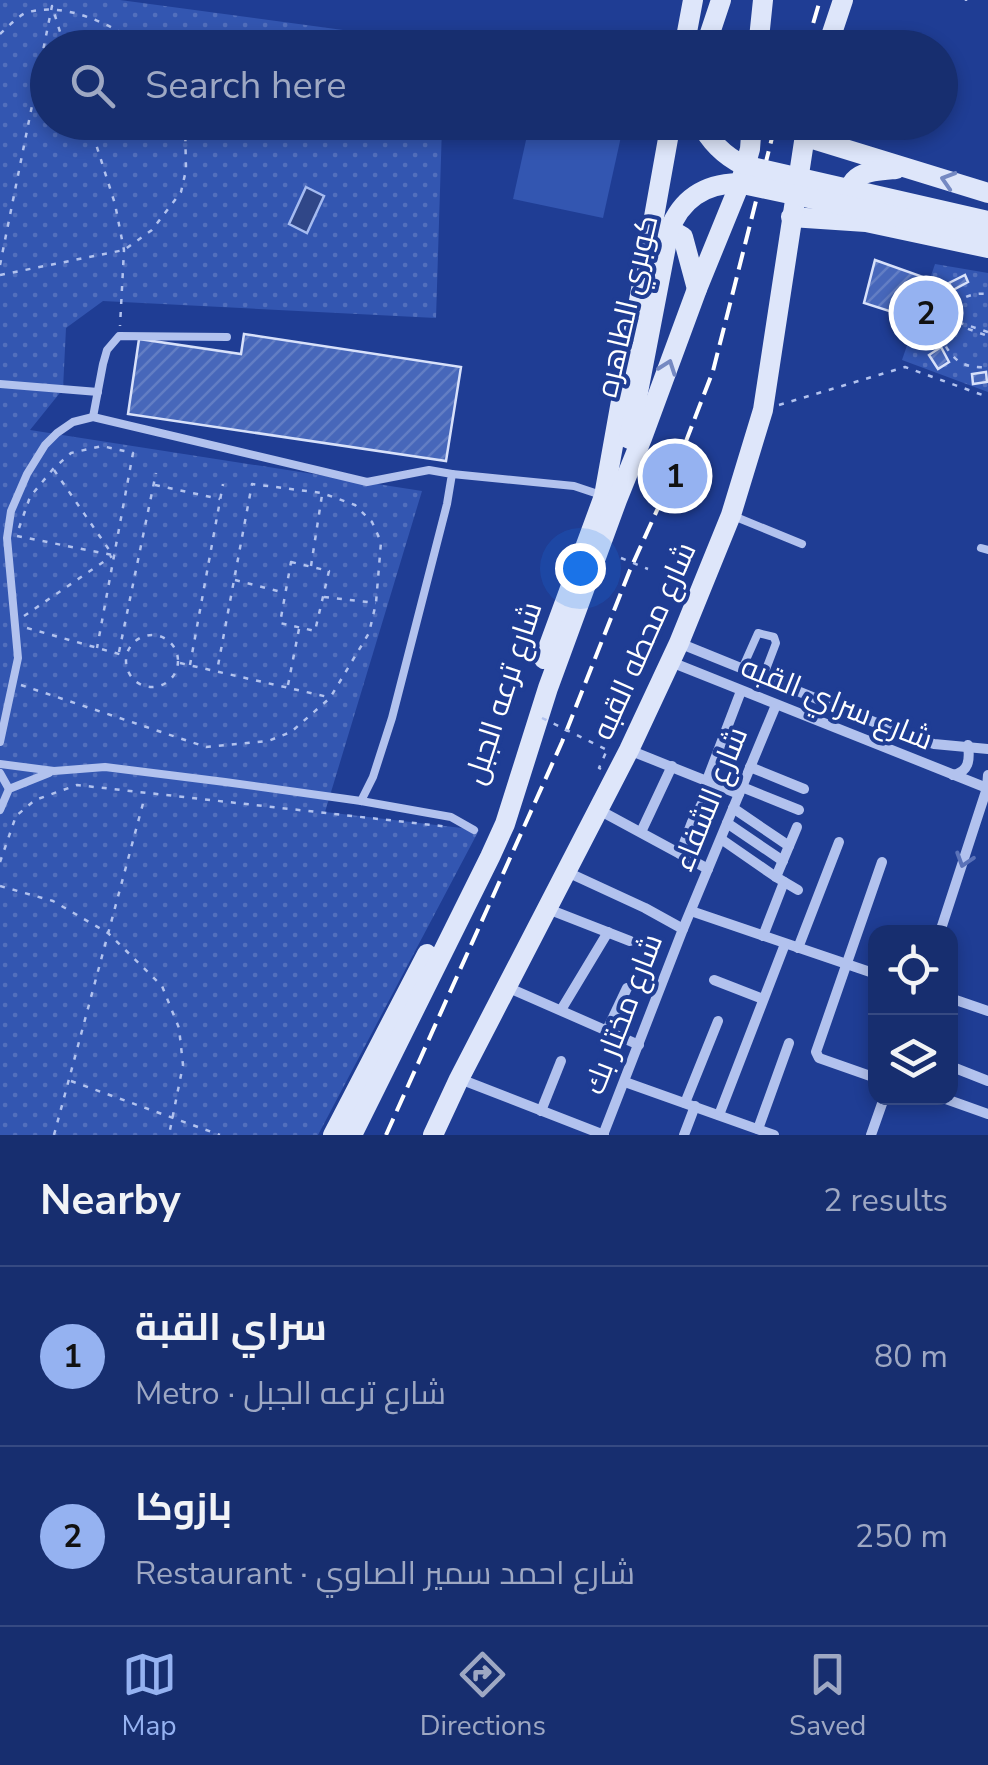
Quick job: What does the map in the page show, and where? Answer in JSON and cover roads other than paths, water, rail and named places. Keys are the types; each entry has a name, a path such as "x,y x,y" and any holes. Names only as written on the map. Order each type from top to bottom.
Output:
{"main road":[{"path":"687,30 693,0"},
{"path":"711,30 721,0"},
{"path":"724,30 733,0"},
{"path":"759,30 763,0"},
{"path":"833,30 843,0"},
{"name":"شارع ترعه الجبل","path":"610,498 668,140"},
{"path":"710,140 742,166 988,221"},
{"path":"726,140 760,160 988,208"},
{"name":"شارع ترعه الجبل","path":"333,1135 479,856 498,808 535,683 610,498 642,438 741,181 751,140"},
{"name":"شارع محطه القبه","path":"432,1135 630,750 732,515 763,410 804,140"},
{"path":"833,140 988,192"},
{"path":"866,222 850,206 852,184 863,174 908,168"},
{"name":"كوبري الطاهره","path":"629,439 669,230 681,208 700,191 725,183 750,184 988,236"},
{"path":"791,218 866,222 988,248"},
{"path":"652,234 664,229 683,238 697,288"},
{"name":"شارع ترعه الجبل","path":"352,1135 505,824 629,439"}],"street":[{"name":"شارع سراي القبه","path":"674,652 742,669 910,737 934,744 988,749"},
{"name":"شارع سراي القبه","path":"674,652 741,691 987,787"},
{"path":"680,854 741,691"},
{"name":"شارع الشفاء","path":"690,911 776,705"},
{"path":"952,776 961,774 969,764 968,746"},
{"path":"630,750 798,810"},
{"path":"641,832 672,766"},
{"path":"750,767 804,789"},
{"path":"943,925 984,810 988,774"},
{"path":"733,808 789,846"},
{"path":"598,810 708,869"},
{"path":"727,823 783,861"},
{"path":"763,936 783,861 797,827"},
{"path":"721,838 798,890"},
{"path":"798,948 838,842"},
{"path":"868,1075 819,1058 816,1050 882,862"},
{"path":"567,872 682,929"},
{"path":"548,909 630,941"},
{"path":"690,911 868,972"},
{"name":"شارع مختار بك","path":"604,1135 690,911"},
{"path":"561,1010 608,932"},
{"path":"719,1115 785,944"},
{"path":"714,980 764,999"},
{"path":"508,986 640,1046"},
{"path":"607,1030 627,988"},
{"path":"958,1001 988,1012"},
{"path":"684,1135 718,1020"},
{"path":"758,1129 789,1043"},
{"path":"541,1111 561,1060"},
{"path":"958,1069 988,1081"},
{"path":"459,1079 604,1135"},
{"path":"626,1082 774,1135"},
{"path":"958,1103 988,1114"},
{"path":"870,1135 881,1105"},
{"path":"729,1135 734,1120"}],"lane":[{"path":"93,417 108,350 119,336 228,338"},
{"path":"0,384 98,392"},
{"path":"0,742 18,658 7,538 11,511 45,445 73,422 93,417 367,482 430,470 574,486 610,498"},
{"path":"361,801 392,718 448,504 452,474"},
{"path":"732,515 802,544"},
{"path":"0,618 14,621"},
{"path":"742,669 760,632 776,638 762,677"},
{"path":"0,764 54,771 105,767 361,801 450,817 474,830"},
{"path":"1,804 10,789 54,771"},
{"path":"0,773 10,789"}],"railway":[{"path":"811,30 820,0"},
{"path":"386,1135 562,742 630,570 673,475 713,371 771,140"}],"place":[{"name":"بازوكا","path":"926,313"},
{"name":"سراي القبة","path":"675,476"}]}
